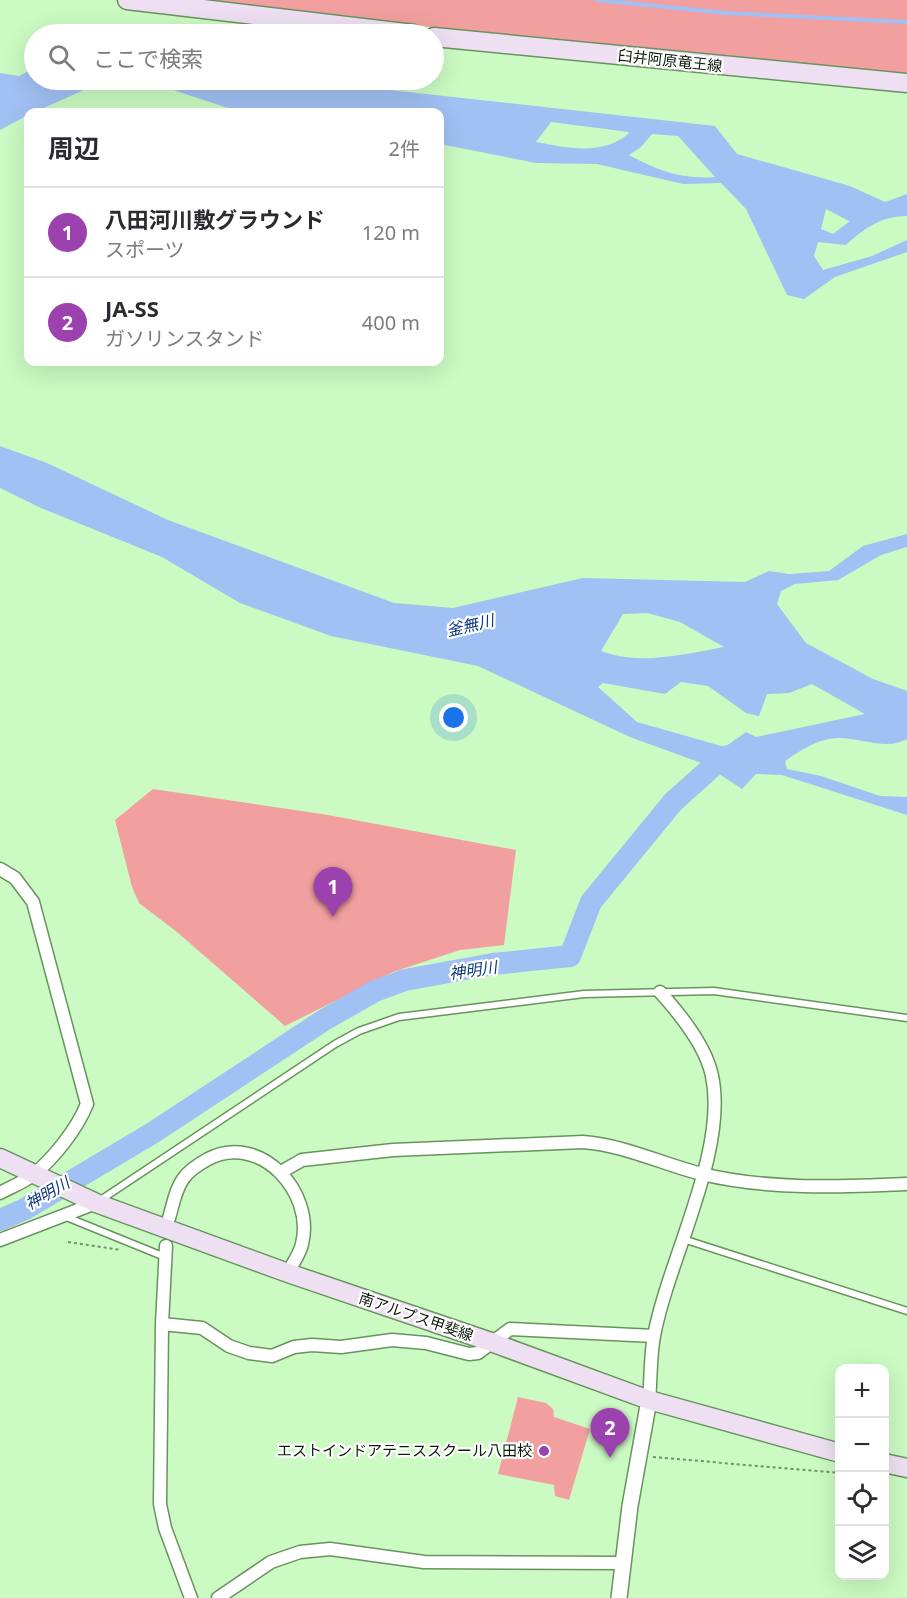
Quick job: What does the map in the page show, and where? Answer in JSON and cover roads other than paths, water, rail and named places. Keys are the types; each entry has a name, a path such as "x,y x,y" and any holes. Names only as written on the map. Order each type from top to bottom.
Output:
{"main road":[{"path":"127,0 330,24"},
{"name":"臼井阿原竜王線","path":"444,38 907,83"},
{"name":"南アルプス甲斐線","path":"0,1158 36,1177 88,1199 288,1274 491,1342 649,1400 835,1452"},
{"path":"889,1464 907,1468"}],"street":[{"path":"0,869 15,878 33,902 87,1104 82,1117 36,1177 0,1193"},
{"path":"620,1598 638,1455 649,1400 654,1336 714,1129 715,1095 712,1074 685,1021 660,992"},
{"path":"281,1172 302,1160 393,1150 583,1142 602,1143 702,1174 776,1185 907,1184"},
{"path":"169,1218 183,1178 198,1165 217,1155 248,1154 271,1163 281,1172 296,1194 302,1217 302,1244 288,1274"},
{"path":"0,1240 64,1216 88,1199"},
{"path":"166,1252 162,1324 160,1504 165,1528 191,1598"},
{"path":"162,1324 202,1328 229,1346 249,1353 272,1356 294,1347 312,1345 341,1347 393,1341 426,1343 469,1354 478,1353 510,1329 654,1336"},
{"path":"218,1598 272,1562 300,1552 330,1549 424,1562 623,1563"}],"lane":[{"path":"88,1199 335,1044 379,1023 399,1017 584,994 714,991 907,1018"},
{"path":"64,1216 166,1252"},
{"path":"683,1239 907,1311"}],"water":[{"path":"0,73 19,76 24,73 24,90 84,90 44,108 24,108 24,117 0,130"},
{"path":"173,90 389,90 715,126 737,154 850,186 885,202 907,194 907,216 889,218 874,224 846,245 818,242 814,256 823,270 872,256 907,240 907,252 835,277 804,299 787,295 746,209 721,183 683,184 597,164 536,163 444,145 444,108 228,108","holes":["551,122 629,132 619,140 597,148 572,148 536,142","652,134 678,136 715,177 703,178 670,173 629,155 641,147","826,209 850,221 833,234 821,229"]},
{"name":"釜無川","path":"0,446 47,463 168,520 394,603 453,608 583,578 745,582 769,571 789,574 829,571 863,546 907,534 907,547 881,555 838,580 795,584 781,591 777,604 806,643 873,679 907,691 907,739 890,744 846,738 823,740 785,761 787,769 821,776 880,796 907,797 907,815 782,775 756,774 742,789 704,764 630,737 478,666 331,636 240,603 162,557 41,508 0,488","holes":["647,613 680,622 724,647 646,658 630,658 601,651 623,614","681,682 708,686 746,713 759,716 767,694 789,693 812,684 865,714 756,737 746,732 725,747 637,722 598,687 603,683 665,694"]}],"waterway":[{"path":"597,0 726,13 907,22"},
{"name":"神明川","path":"0,1220 25,1209 154,1132 324,1020 375,991 405,980 493,964 570,956 591,902 673,802 722,758 737,754"}],"place":[{"name":"八田河川敷グラウンド","path":"333,917"},
{"name":"エストインドアテニススクール八田校","path":"544,1451"},
{"name":"JA-SS","path":"610,1458"}]}
